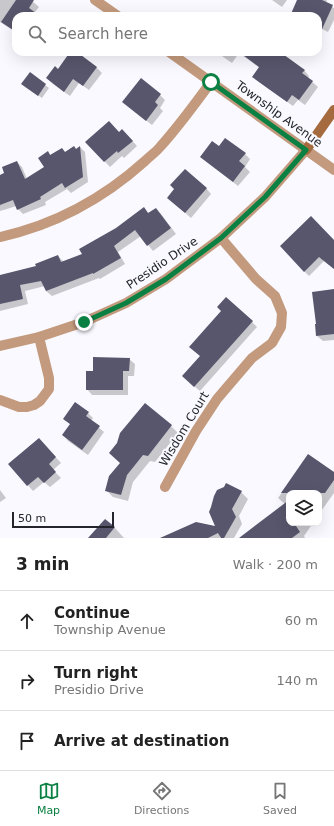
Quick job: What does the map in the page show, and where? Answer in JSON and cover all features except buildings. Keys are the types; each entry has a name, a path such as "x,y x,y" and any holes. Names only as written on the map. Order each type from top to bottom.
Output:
{"street":[{"path":"95,0 112,12"},
{"name":"Township Avenue","path":"175,56 334,170"},
{"path":"0,237 18,233 60,218 96,198 132,173 159,148 180,124 211,82"},
{"path":"306,150 334,110"},
{"name":"Presidio Drive","path":"0,346 39,337 84,322 126,303 166,279 221,238 265,197 306,150"},
{"name":"Wisdom Court","path":"165,487 196,431 217,399 252,358 272,344 281,327 282,313 275,296 256,279 221,238"},
{"path":"0,400 20,407 27,407 40,401 49,389 49,378 39,337"}],"route":[{"path":"84,322 126,303 166,279 221,238 265,197 306,150 211,82"}]}
